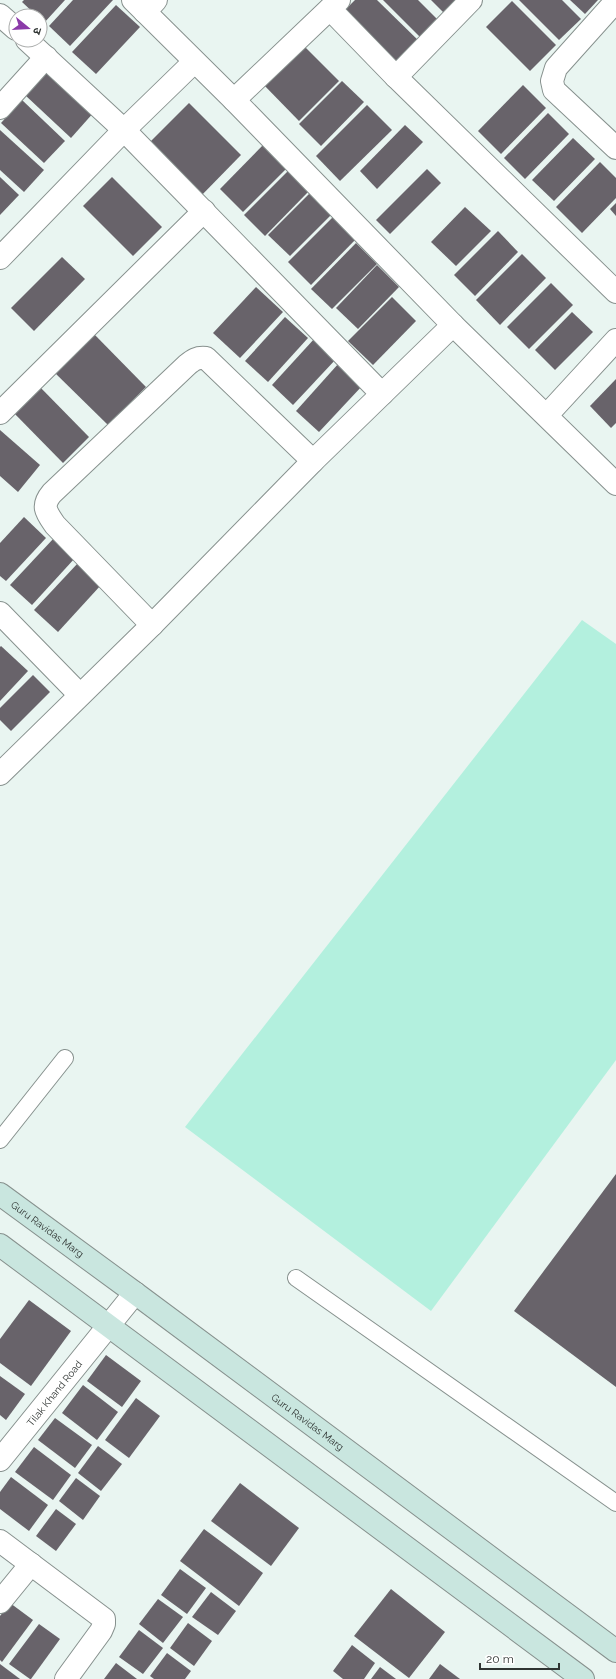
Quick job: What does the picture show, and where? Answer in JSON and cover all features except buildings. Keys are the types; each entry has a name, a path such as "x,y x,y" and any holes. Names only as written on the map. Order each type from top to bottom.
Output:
{"main road":[{"name":"Guru Ravidas Marg","path":"0,1194 136,1293 616,1651"},
{"path":"0,1245 583,1679"}],"street":[{"path":"396,77 471,0"},
{"path":"616,1 556,68 552,81 554,90 616,148"},
{"path":"145,4 194,62 234,100 453,325 547,415 616,484"},
{"path":"234,100 334,4 396,77 616,292"},
{"path":"0,15 8,22"},
{"path":"36,48 124,130 382,394"},
{"path":"0,108 46,57"},
{"path":"0,258 124,130 194,62"},
{"path":"0,413 204,211"},
{"path":"0,774 152,625 313,461 453,325"},
{"path":"547,415 616,340"},
{"path":"152,625 55,525 47,514 45,505 47,499 52,493 187,365 194,359 200,358 206,358 313,461"},
{"path":"0,613 80,695"},
{"name":"Tilak Khand Road","path":"0,1460 136,1293"},
{"path":"0,1541 104,1619 104,1624 101,1631 66,1679"},
{"path":"0,1602 31,1564"}],"lane":[{"path":"0,1140 65,1058"},
{"path":"296,1278 616,1503"}],"green space":[{"path":"582,620 616,644 616,1060 431,1311 185,1127"}]}
